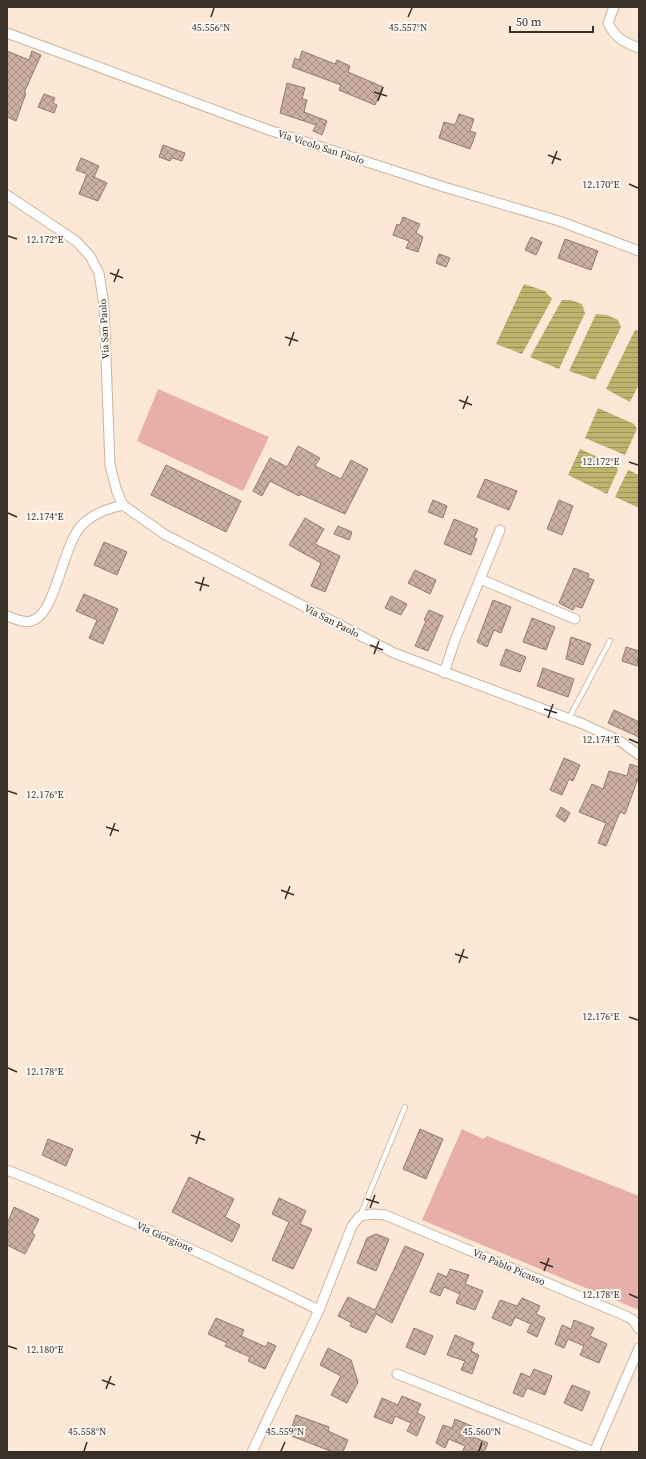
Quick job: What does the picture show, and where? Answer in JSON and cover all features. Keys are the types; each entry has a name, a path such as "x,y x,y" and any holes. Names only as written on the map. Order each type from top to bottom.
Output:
{"street":[{"path":"614,7 608,24 611,31 621,41 639,48"},
{"name":"Via Vicolo San Paolo","path":"7,33 266,129 444,187 559,221 639,251"},
{"name":"Via San Paolo","path":"7,195 76,241 90,256 99,273 104,305 110,465 117,492 123,505 170,538 394,653 444,673 569,718 620,741 639,755"},
{"path":"7,616 19,621 33,620 44,613 73,541 81,526 98,512 123,505"},
{"path":"444,673 455,640 500,530"},
{"path":"480,579 575,619"},
{"name":"Via Giorgione","path":"7,1170 74,1197 215,1259 319,1310"},
{"name":"Via Pablo Picasso","path":"360,1216 373,1214 385,1215 626,1316 633,1320 639,1329"},
{"path":"252,1452 319,1310 352,1226 360,1216"},
{"path":"397,1374 594,1452 639,1348"}],"lane":[{"path":"569,718 610,641"},
{"path":"360,1216 405,1107"}],"shaded area":[{"path":"524,284 545,291 552,299 522,354 496,344"},
{"path":"562,300 571,300 582,304 585,313 559,369 530,357"},
{"path":"596,314 607,315 618,320 621,327 595,380 569,371"},
{"path":"635,330 639,330 639,384 630,402 606,389"},
{"path":"158,389 269,437 243,491 137,441"},
{"path":"598,408 634,424 637,429 625,455 585,438"},
{"path":"580,449 616,465 618,470 607,494 568,475"},
{"path":"628,470 639,475 639,508 615,497"},
{"path":"462,1129 483,1139 487,1136 639,1196 639,1310 422,1220"}],"building":[{"path":"7,51 29,60 32,51 41,55 24,93 26,93 16,121 7,117"},
{"path":"302,51 335,64 337,60 350,66 348,72 383,87 375,105 339,90 341,85 292,67 295,58 299,60"},
{"path":"287,83 305,88 302,99 307,100 304,112 327,121 322,135 313,131 316,125 280,113"},
{"path":"44,94 55,98 53,103 57,105 54,113 38,107"},
{"path":"459,114 474,119 470,131 476,133 470,149 439,138 444,122 455,125"},
{"path":"163,145 185,153 182,161 172,158 170,161 159,157"},
{"path":"81,158 99,166 94,177 107,183 98,201 79,194 87,174 76,170"},
{"path":"403,217 420,224 416,233 423,237 418,252 406,248 409,241 393,235 397,224 400,225"},
{"path":"531,237 542,242 536,255 525,250"},
{"path":"565,239 598,251 591,270 558,258"},
{"path":"439,254 450,258 446,267 436,263"},
{"path":"298,446 320,458 315,466 341,479 351,460 368,469 345,514 300,494 299,496 270,481 262,496 253,491 270,458 287,467"},
{"path":"166,465 241,501 226,532 151,495"},
{"path":"485,479 517,491 509,510 477,497"},
{"path":"433,500 447,506 443,518 428,512"},
{"path":"559,500 573,506 562,535 547,529"},
{"path":"305,518 324,529 315,544 340,556 325,592 311,586 321,563 289,545"},
{"path":"454,519 478,529 474,538 477,539 471,555 444,544"},
{"path":"338,526 352,532 349,540 334,534"},
{"path":"104,542 127,552 117,575 94,565"},
{"path":"574,568 589,574 588,578 594,580 582,608 575,606 573,610 559,603"},
{"path":"415,570 436,580 430,594 408,583"},
{"path":"84,594 118,609 103,644 89,638 97,620 76,611"},
{"path":"391,596 407,604 401,615 385,608"},
{"path":"493,600 511,607 501,633 494,630 487,647 477,642"},
{"path":"429,610 443,616 428,651 415,646"},
{"path":"532,618 555,627 546,650 523,642"},
{"path":"571,637 591,644 583,665 566,659"},
{"path":"626,647 639,651 637,666 622,661"},
{"path":"506,649 526,657 520,672 500,665"},
{"path":"543,668 574,679 568,697 537,686"},
{"path":"614,710 639,722 639,737 608,723"},
{"path":"564,758 580,765 573,781 569,779 562,795 550,790"},
{"path":"630,764 639,767 639,776 625,814 620,812 606,846 598,843 606,823 579,812 592,784 603,789 609,771 627,776"},
{"path":"561,807 570,813 565,822 556,816"},
{"path":"420,1129 443,1139 426,1179 403,1169"},
{"path":"48,1139 73,1149 66,1166 42,1155"},
{"path":"189,1177 234,1199 225,1217 240,1225 232,1242 172,1212"},
{"path":"279,1198 306,1211 300,1224 312,1229 293,1269 272,1260 289,1222 272,1214"},
{"path":"14,1207 39,1219 32,1233 35,1235 25,1254 7,1245 7,1224"},
{"path":"376,1234 389,1239 376,1271 357,1263 367,1238"},
{"path":"405,1246 424,1254 392,1323 376,1314 366,1333 350,1326 352,1323 338,1316 348,1297 375,1310"},
{"path":"450,1269 469,1275 465,1284 483,1291 475,1310 456,1303 460,1294 444,1287 440,1296 430,1292 438,1273 447,1277"},
{"path":"522,1298 540,1306 536,1314 545,1318 537,1337 527,1332 531,1324 515,1317 511,1326 492,1318 500,1300 517,1306"},
{"path":"216,1318 244,1330 241,1336 266,1347 268,1342 276,1346 265,1369 248,1361 250,1357 225,1346 227,1343 208,1334"},
{"path":"574,1320 594,1328 590,1336 607,1344 599,1363 580,1355 584,1346 568,1339 564,1348 555,1344 562,1325 571,1329"},
{"path":"414,1328 433,1336 425,1355 406,1347"},
{"path":"455,1335 474,1343 471,1351 479,1355 472,1374 461,1370 465,1361 447,1355"},
{"path":"328,1348 351,1360 358,1382 347,1403 331,1395 341,1376 320,1365"},
{"path":"534,1369 552,1376 545,1395 527,1388 523,1397 513,1393 521,1373 530,1377"},
{"path":"572,1385 590,1392 582,1411 564,1403"},
{"path":"402,1396 421,1404 417,1413 425,1417 417,1436 407,1431 411,1423 395,1416 392,1424 374,1417 382,1398 398,1405"},
{"path":"296,1415 329,1427 328,1431 348,1440 343,1452 333,1452 289,1435"},
{"path":"455,1419 474,1427 471,1436 488,1443 484,1452 462,1452 465,1446 449,1439 445,1448 436,1443 443,1425 452,1428"}]}
